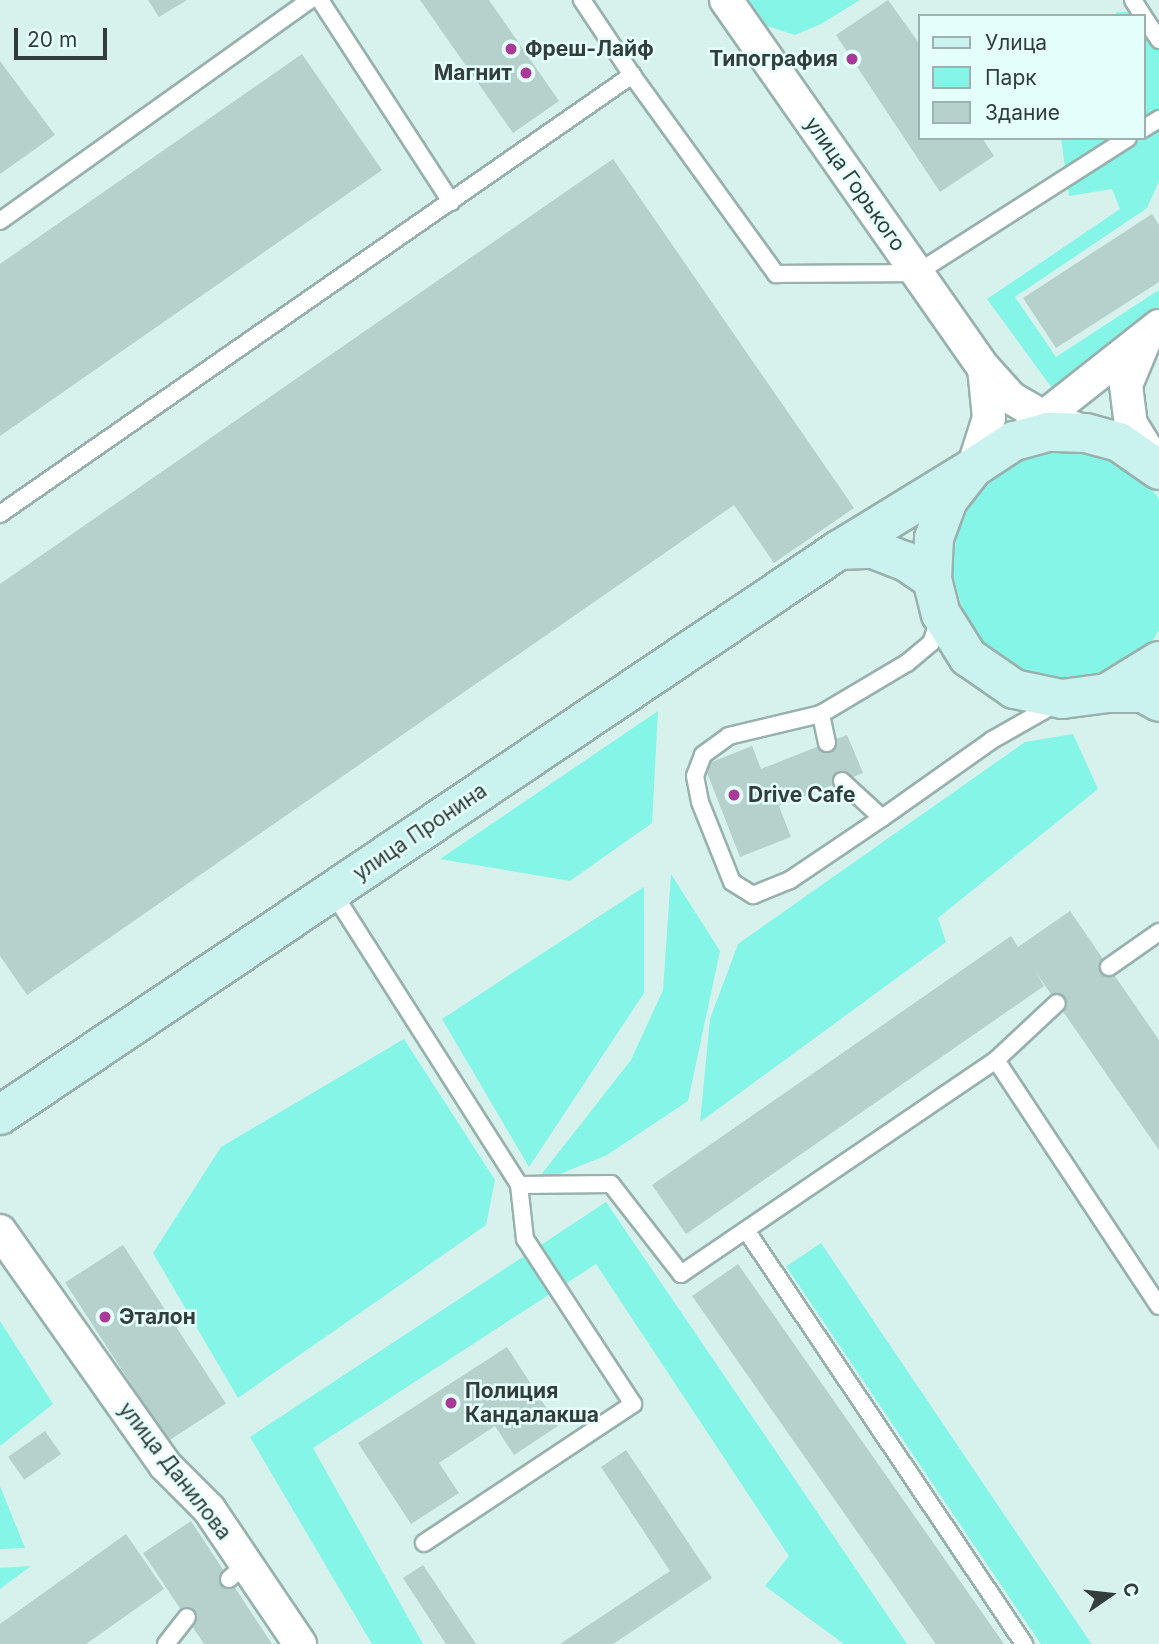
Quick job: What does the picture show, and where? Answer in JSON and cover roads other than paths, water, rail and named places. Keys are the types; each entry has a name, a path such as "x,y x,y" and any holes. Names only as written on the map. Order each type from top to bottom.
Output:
{"main road":[{"path":"936,597 934,538 948,500 973,468 1014,441 1048,432 1086,433 1119,442 1158,469"},
{"name":"улица Пронина","path":"0,1115 839,550 973,468"},
{"path":"839,550 873,549 905,561 936,597 968,657 1014,689 1062,699 1107,693 1143,693 1159,702"},
{"path":"1107,693 1159,661"},
{"path":"1159,661 1159,672"}],"street":[{"name":"улица Горького","path":"726,0 984,368 1012,398 1044,417 1086,433"},
{"path":"1014,441 1153,331"},
{"path":"1153,331 1126,385 1130,424 1158,469"},
{"path":"973,468 989,418 984,368"},
{"name":"улица Данилова","path":"0,1231 165,1465 209,1510 237,1572 300,1644"}],"lane":[{"path":"0,221 310,0"},
{"path":"320,0 451,202"},
{"path":"582,0 632,75 776,274 917,273 1125,140"},
{"path":"1145,19 1159,40"},
{"path":"0,514 632,75"},
{"path":"936,597 931,643 907,663 821,714 729,736 703,755 695,776 700,802 732,881 753,895 790,880 992,740 1062,699"},
{"path":"821,714 827,743"},
{"path":"842,781 881,818"},
{"path":"332,891 519,1185 525,1239 633,1404 424,1543"},
{"path":"1109,967 1159,932"},
{"path":"519,1185 611,1184 681,1274 996,1060 1057,1003"},
{"path":"996,1060 1159,1306"},
{"path":"746,1230 1024,1644"},
{"path":"166,1644 187,1617"}],"place":[{"name":"Фреш-Лайф","path":"511,49"},
{"name":"Типография","path":"852,59"},
{"name":"Магнит","path":"526,73"},
{"name":"Drive Cafe","path":"734,795"},
{"name":"Эталон","path":"105,1317"},
{"name":"Полиция Кандалакша","path":"451,1403"}]}
